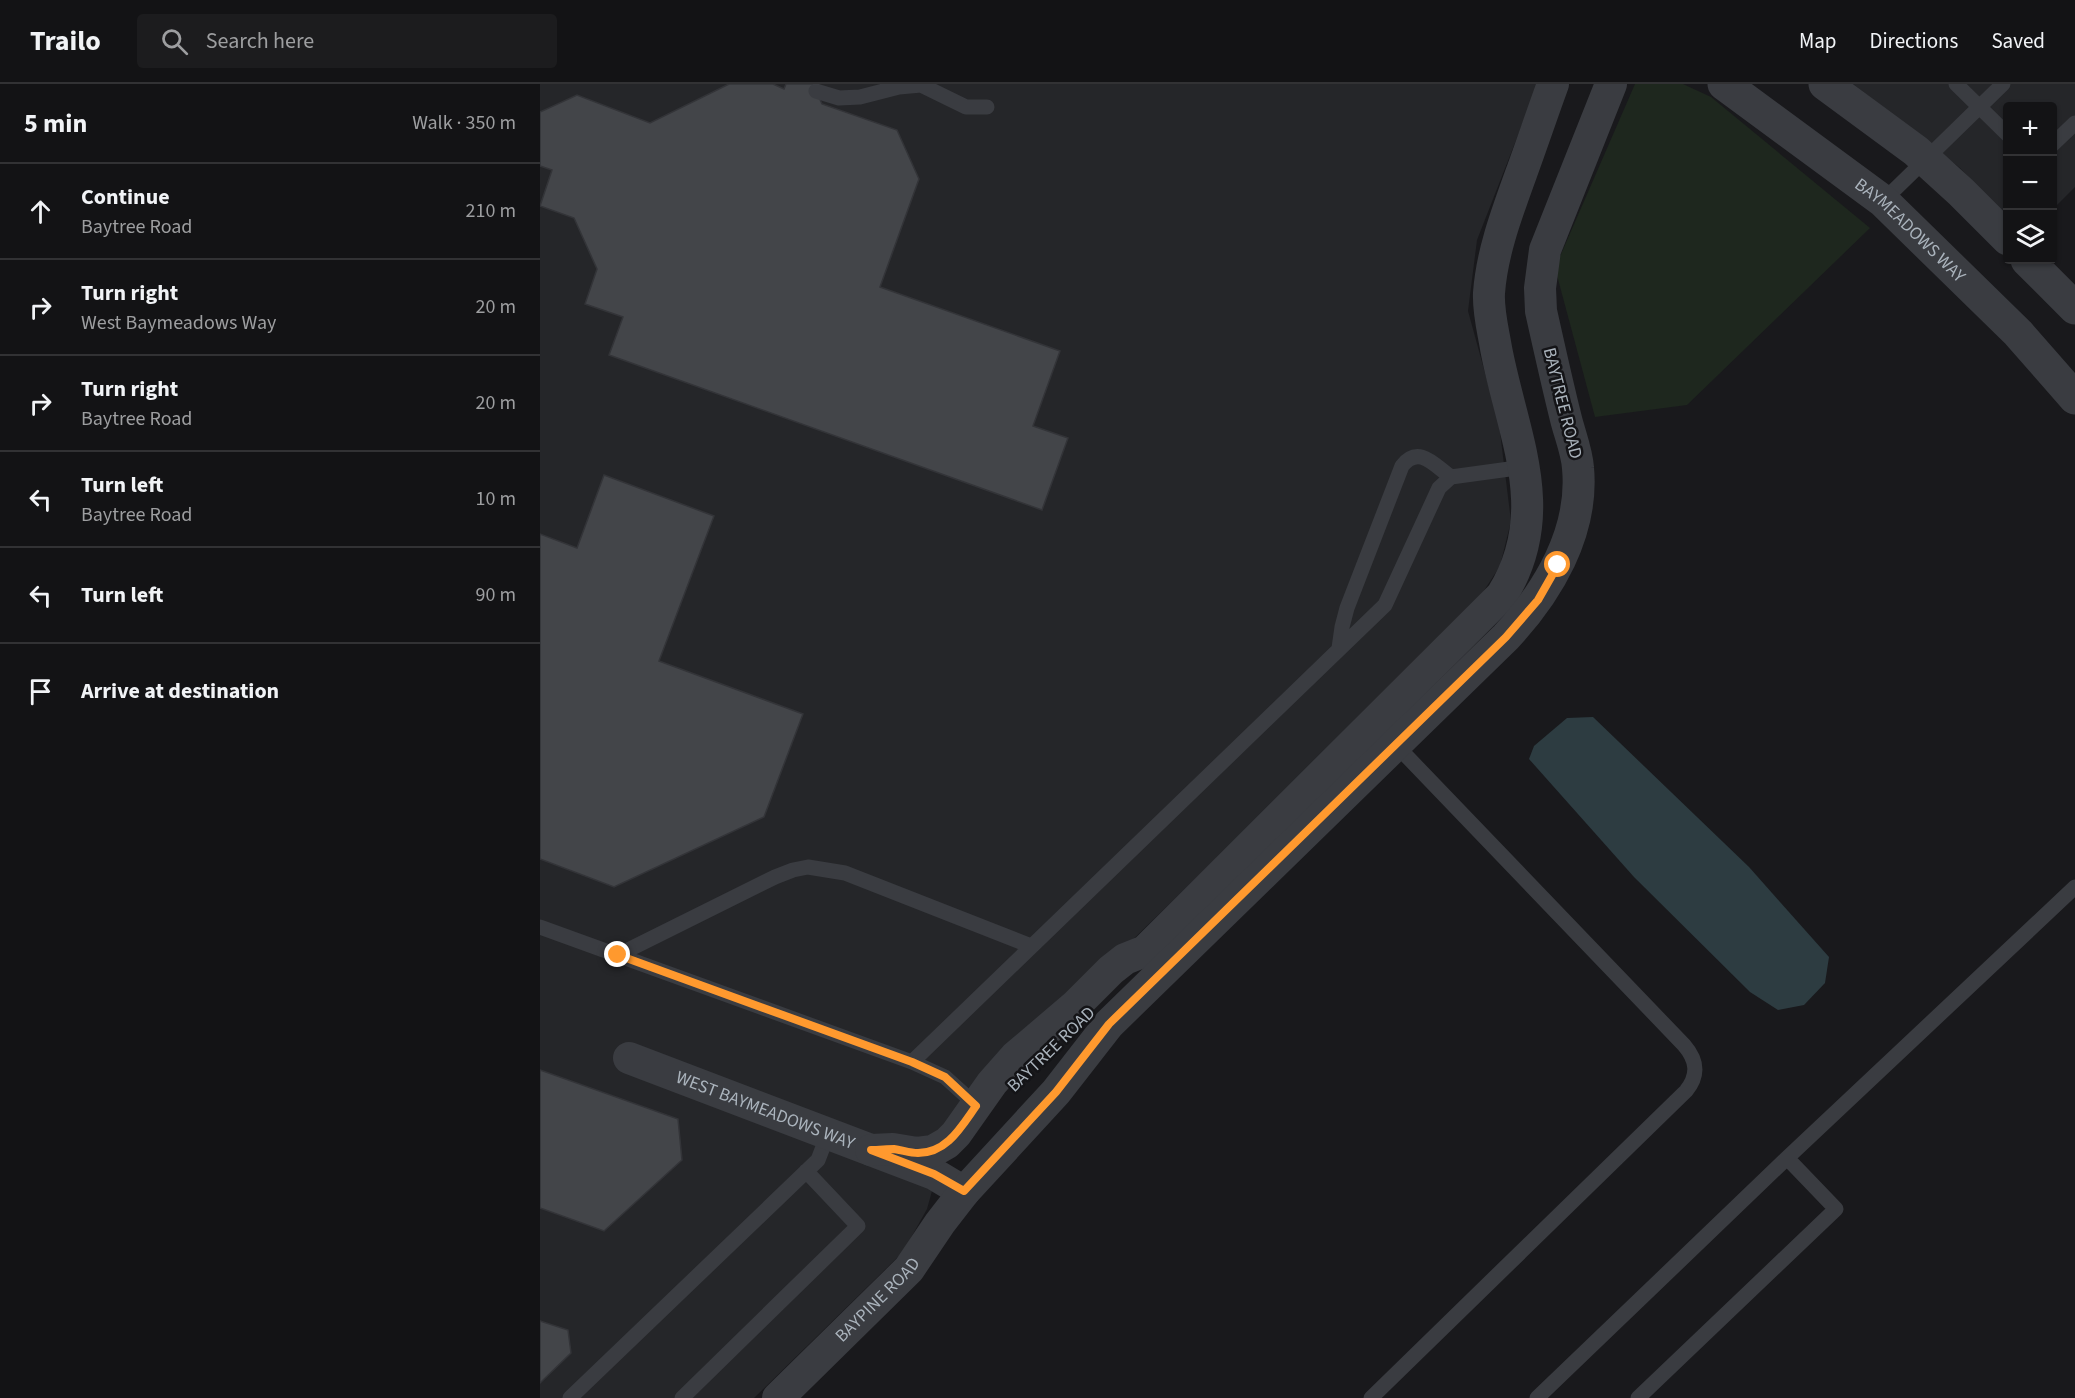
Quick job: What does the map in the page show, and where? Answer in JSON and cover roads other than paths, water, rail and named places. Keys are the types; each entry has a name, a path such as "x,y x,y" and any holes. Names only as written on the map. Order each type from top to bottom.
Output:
{"street":[{"name":"BAYTREE ROAD","path":"964,1191 971,1143 1010,1085 1103,999 1145,951 1502,595 1513,578 1525,540 1528,515 1524,467 1502,384 1489,295 1496,247 1553,84"},
{"name":"BAYTREE ROAD","path":"964,1191 1056,1092 1109,1024 1526,616 1548,584 1570,535 1577,497 1578,467 1541,311 1540,288 1545,250 1611,84"},
{"name":"BAYMEADOWS WAY","path":"1724,84 1883,201 2018,333 2075,399"},
{"path":"1825,84 1926,159 2003,235"},
{"path":"2031,264 2075,308"},
{"name":"BAYTREE ROAD","path":"871,1150 893,1149 918,1153 933,1151 947,1143 956,1134 992,1083 1015,1058 1080,1002 1111,970 1125,959 1145,951"},
{"name":"WEST BAYMEADOWS WAY","path":"629,1058 934,1174 964,1191"},
{"name":"BAYPINE ROAD","path":"778,1398 905,1274 964,1191"}],"lane":[{"path":"1956,84 2003,131"},
{"path":"1883,201 2003,84"},
{"path":"816,91 839,98 860,97 899,87 921,85 966,107 987,107"},
{"path":"2057,140 2075,123"},
{"path":"1339,648 1341,627 1347,608 1402,466 1413,456 1422,456 1451,477"},
{"path":"912,1062 1388,601 1439,488 1451,477 1524,467"},
{"path":"1371,1398 1686,1091 1695,1071 1693,1058 1684,1045 1396,745"},
{"path":"618,955 774,877 808,867 845,873 1032,946"},
{"path":"1537,1398 1787,1158 2075,887"},
{"path":"540,927 912,1062 945,1077 976,1106"},
{"path":"570,1398 819,1158 828,1134"},
{"path":"1638,1398 1836,1209 1787,1158"},
{"path":"682,1398 858,1226 806,1171"}]}
